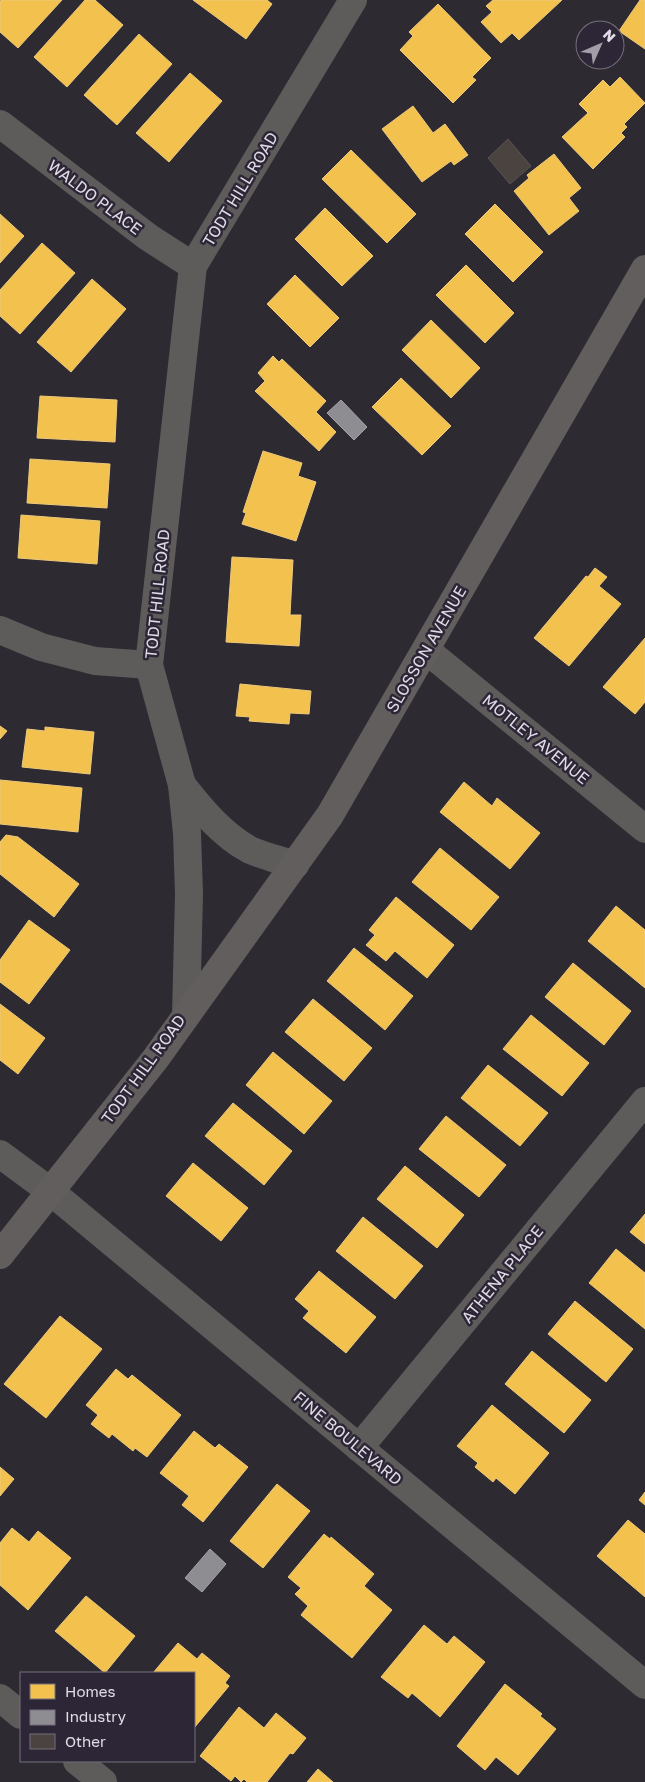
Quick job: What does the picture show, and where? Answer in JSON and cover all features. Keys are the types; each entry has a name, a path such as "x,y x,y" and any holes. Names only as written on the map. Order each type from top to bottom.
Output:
{"street":[{"name":"TODT HILL ROAD","path":"0,1254 156,1058 186,1015 189,894 187,833 182,785 149,664 194,266 353,0"},
{"name":"WALDO PLACE","path":"0,124 148,237 194,266"},
{"name":"SLOSSON AVENUE","path":"186,1015 330,815 426,650 638,299 645,269"},
{"path":"0,630 41,647 95,661 149,664"},
{"name":"MOTLEY AVENUE","path":"426,650 645,829"},
{"path":"182,785 200,808 230,838 251,850 295,865"},
{"name":"ATHENA PLACE","path":"360,1448 645,1100"},
{"name":"FINE BOULEVARD","path":"0,1154 50,1191 645,1685"},
{"path":"0,1698 20,1714"},
{"path":"78,1762 103,1782"}],"building: Homes":[{"path":"1,0 62,0 18,48 0,32"},
{"path":"85,0 95,0 123,25 67,87 34,57"},
{"path":"193,0 267,0 272,4 246,39"},
{"path":"493,0 562,0 519,40 512,33 501,43 481,22 492,12 486,6"},
{"path":"640,0 645,0 645,49 625,35 625,22"},
{"path":"438,4 491,58 472,77 476,80 453,103 400,50 413,36 409,32"},
{"path":"139,34 172,64 117,125 84,95"},
{"path":"190,73 222,101 169,162 136,133"},
{"path":"620,77 645,103 624,124 627,127 621,133 625,137 593,169 562,137 588,113 579,104 603,80 610,87"},
{"path":"413,106 433,133 445,124 468,155 454,165 451,161 422,182 382,129"},
{"path":"351,150 416,214 387,243 322,179"},
{"path":"554,154 581,188 569,198 579,211 549,235 514,191 529,178 527,175"},
{"path":"495,204 543,252 513,282 465,234"},
{"path":"325,208 373,256 342,286 295,239"},
{"path":"0,214 24,236 0,263"},
{"path":"42,243 75,273 20,334 0,316 0,290"},
{"path":"466,265 514,313 485,343 436,295"},
{"path":"295,275 339,318 310,347 267,304"},
{"path":"92,279 126,309 71,372 37,342"},
{"path":"431,320 480,368 451,398 402,350"},
{"path":"273,356 279,362 282,359 326,401 316,412 336,432 319,451 255,391 265,381 258,373"},
{"path":"401,378 451,426 422,455 372,407"},
{"path":"40,396 117,400 115,442 37,438"},
{"path":"263,451 302,463 298,476 316,482 296,541 242,524 246,513 243,512"},
{"path":"30,459 110,464 107,508 27,503"},
{"path":"21,515 100,521 97,564 18,558"},
{"path":"232,557 293,560 290,615 301,615 299,646 226,642"},
{"path":"595,568 607,577 599,586 621,604 569,666 534,638 586,576 588,577"},
{"path":"645,638 645,702 635,714 603,687"},
{"path":"240,684 311,691 309,714 290,713 289,724 249,721 250,717 236,716"},
{"path":"0,726 7,731 0,739"},
{"path":"45,727 94,732 90,774 22,767 27,729 45,731"},
{"path":"0,780 82,788 78,832 0,824"},
{"path":"464,782 492,806 497,798 540,833 510,869 440,812"},
{"path":"6,835 18,837 79,884 54,917 0,874 0,842"},
{"path":"440,848 499,897 471,930 412,882"},
{"path":"396,897 454,945 427,978 395,951 386,961 366,945 375,935 369,930"},
{"path":"616,906 645,930 645,988 588,941"},
{"path":"29,920 70,950 29,1004 0,982 0,960"},
{"path":"354,948 413,996 385,1030 327,981"},
{"path":"573,963 631,1011 604,1045 545,997"},
{"path":"313,999 372,1048 344,1081 285,1032"},
{"path":"0,1004 45,1038 18,1074 0,1060"},
{"path":"531,1015 589,1063 562,1096 503,1049"},
{"path":"273,1052 332,1101 304,1134 246,1085"},
{"path":"488,1065 548,1113 520,1146 461,1098"},
{"path":"233,1103 292,1151 264,1185 205,1136"},
{"path":"446,1116 506,1165 479,1197 419,1149"},
{"path":"193,1163 248,1208 221,1241 166,1196"},
{"path":"405,1166 464,1215 437,1248 377,1199"},
{"path":"645,1214 645,1244 630,1232"},
{"path":"363,1217 423,1266 395,1299 336,1251"},
{"path":"616,1249 645,1273 645,1329 589,1283"},
{"path":"319,1271 376,1317 346,1353 303,1318 309,1311 295,1299"},
{"path":"575,1301 633,1349 606,1382 548,1334"},
{"path":"60,1316 102,1349 46,1418 4,1384"},
{"path":"532,1351 591,1400 564,1433 505,1384"},
{"path":"116,1369 128,1379 132,1375 181,1415 147,1457 135,1448 133,1451 112,1434 109,1438 91,1424 98,1415 86,1405"},
{"path":"492,1405 549,1453 515,1494 496,1478 493,1482 475,1467 478,1463 457,1446"},
{"path":"194,1431 215,1448 219,1444 248,1467 203,1522 182,1505 189,1496 160,1473"},
{"path":"0,1467 14,1479 0,1496"},
{"path":"277,1484 310,1511 263,1568 230,1541"},
{"path":"645,1492 645,1505 639,1500"},
{"path":"628,1520 645,1534 645,1597 597,1556"},
{"path":"12,1528 29,1542 38,1531 71,1558 28,1610 0,1585 0,1543"},
{"path":"324,1534 330,1539 331,1537 374,1574 364,1586 392,1610 352,1658 301,1615 308,1606 295,1594 301,1588 288,1577"},
{"path":"86,1596 135,1636 106,1672 104,1672 55,1631"},
{"path":"424,1625 447,1644 454,1636 485,1662 440,1717 412,1693 408,1698 381,1677"},
{"path":"178,1643 197,1659 202,1653 230,1676 225,1683 229,1686 195,1727 195,1672 154,1672"},
{"path":"505,1684 542,1714 540,1716 556,1729 518,1775 496,1757 485,1770 457,1746"},
{"path":"239,1707 264,1728 276,1713 306,1738 293,1754 290,1753 267,1782 247,1782 244,1779 241,1782 235,1776 231,1781 200,1756"},
{"path":"318,1769 333,1782 307,1782"}],"building: Industry":[{"path":"341,400 367,427 354,440 327,413"},
{"path":"210,1549 226,1564 202,1592 185,1578"}],"building: Other":[{"path":"508,139 531,166 510,184 488,158"}]}
